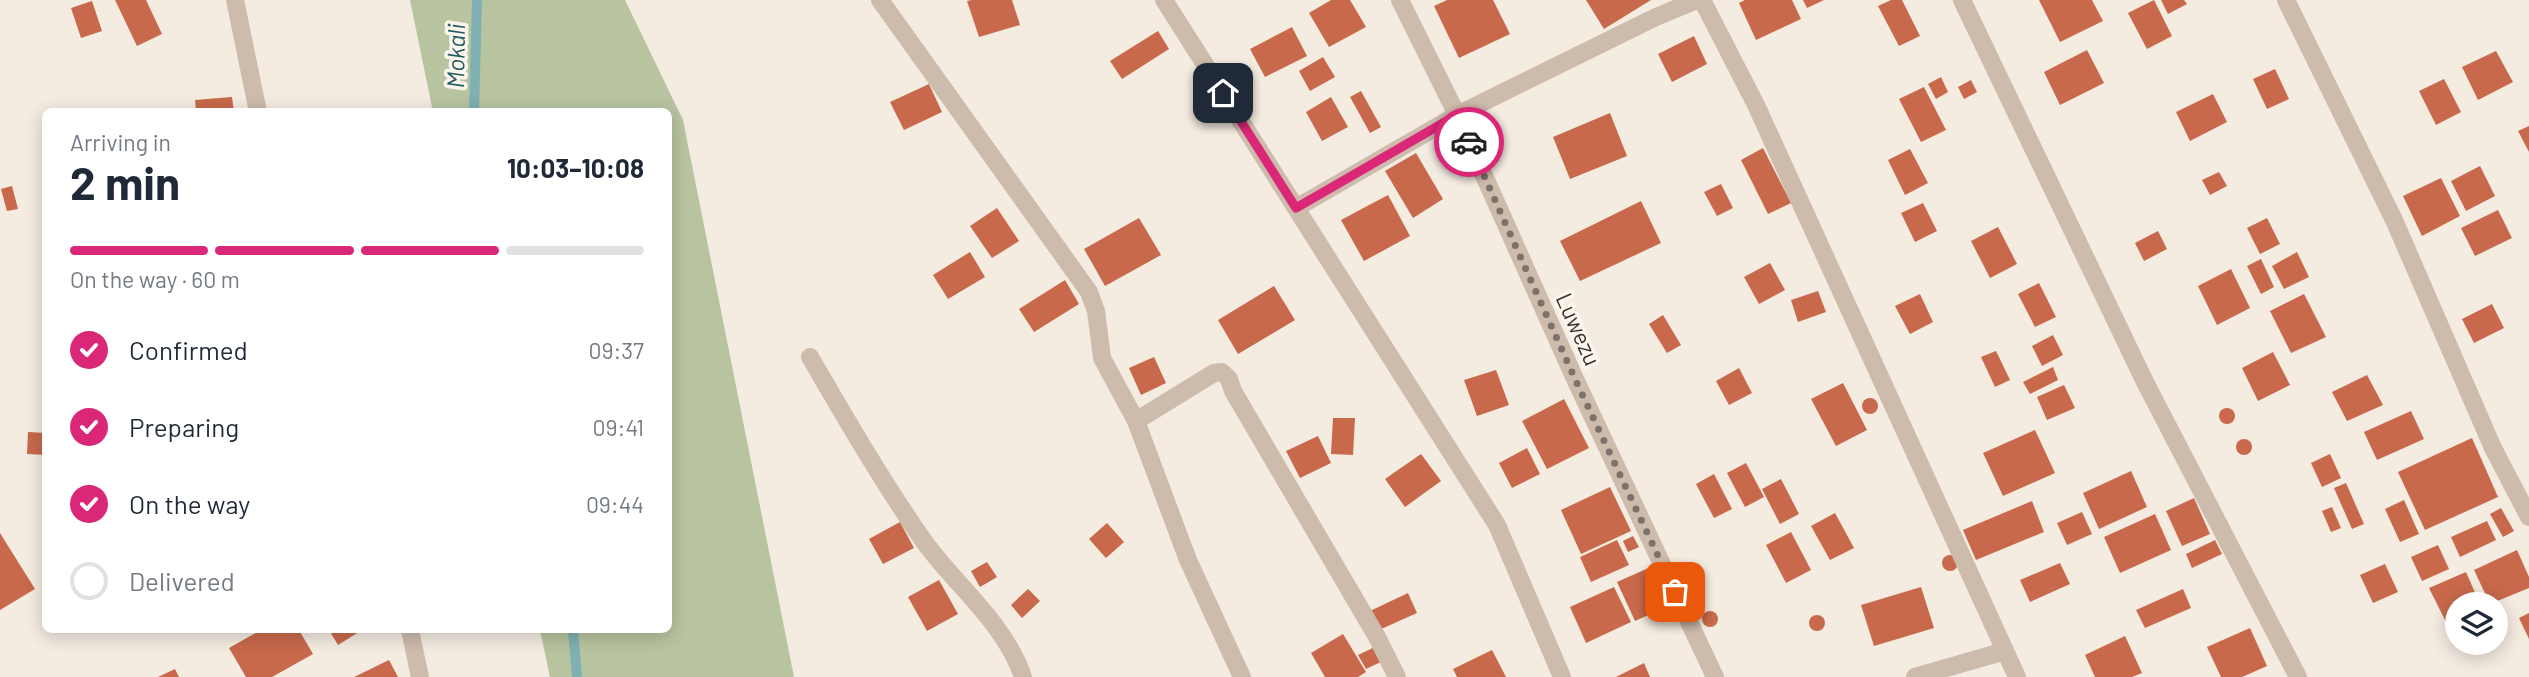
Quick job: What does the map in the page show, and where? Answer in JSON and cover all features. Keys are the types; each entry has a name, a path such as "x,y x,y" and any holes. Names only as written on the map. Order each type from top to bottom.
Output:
{"street":[{"path":"235,0 257,108"},
{"path":"880,0 1089,292 1096,311 1102,358 1136,421 1188,560 1242,677"},
{"path":"1164,0 1497,525 1562,677"},
{"name":"Luwezu","path":"1399,0 1457,115 1575,379 1715,677"},
{"path":"1296,208 1457,115 1656,17 1699,0 1756,105 2017,677"},
{"path":"1962,0 2145,382 2298,677"},
{"path":"2286,0 2394,220 2493,448 2529,517"},
{"path":"810,357 861,446 917,531 1016,656 1023,677"},
{"path":"1136,421 1214,373 1222,372 1230,379 1233,391 1377,637 1397,677"},
{"path":"411,633 421,677"},
{"path":"1915,677 2005,651"}],"green space":[{"path":"410,0 625,0 683,120 794,677 550,677 541,633 672,633 672,108 432,108"}],"building":[{"path":"115,0 146,0 162,34 137,46"},
{"path":"1012,0 1020,25 979,37 967,1"},
{"path":"1331,0 1350,0 1366,27 1329,47 1309,13"},
{"path":"1447,0 1493,0 1510,34 1459,58 1434,6"},
{"path":"1586,0 1651,0 1604,29"},
{"path":"1745,0 1792,0 1801,19 1756,40 1739,3"},
{"path":"1803,0 1824,0 1807,8"},
{"path":"1891,0 1902,0 1920,36 1899,46 1878,6"},
{"path":"2039,0 2092,0 2103,21 2060,42"},
{"path":"2154,0 2172,36 2147,49 2128,13"},
{"path":"2161,0 2184,0 2187,4 2168,14"},
{"path":"92,1 102,31 81,38 71,8"},
{"path":"1292,27 1307,56 1265,77 1250,49"},
{"path":"1158,31 1169,49 1122,79 1110,61"},
{"path":"1694,36 1707,64 1672,82 1658,54"},
{"path":"2087,50 2104,83 2060,105 2044,72"},
{"path":"2496,51 2513,82 2478,100 2462,67"},
{"path":"1323,57 1335,77 1310,91 1299,71"},
{"path":"2275,69 2289,99 2267,109 2253,79"},
{"path":"1941,77 1948,92 1936,99 1928,84"},
{"path":"2444,79 2461,112 2436,125 2419,91"},
{"path":"1971,80 1977,92 1964,99 1958,87"},
{"path":"929,84 942,112 904,130 890,102"},
{"path":"1924,87 1946,130 1921,142 1899,99"},
{"path":"1361,91 1381,127 1370,133 1350,97"},
{"path":"2213,94 2227,122 2190,141 2176,112"},
{"path":"232,97 233,108 196,108 195,100"},
{"path":"1331,97 1348,127 1322,141 1306,112"},
{"path":"1610,113 1627,156 1570,179 1553,137"},
{"path":"2529,126 2529,152 2518,131"},
{"path":"1763,148 1791,203 1768,214 1741,160"},
{"path":"1910,149 1928,183 1905,195 1888,160"},
{"path":"1416,153 1443,199 1413,218 1385,171"},
{"path":"2480,166 2495,196 2466,211 2451,181"},
{"path":"2219,172 2227,186 2210,195 2202,180"},
{"path":"2441,178 2460,216 2422,236 2403,196"},
{"path":"1721,184 1733,208 1717,216 1704,192"},
{"path":"12,186 18,209 7,211 1,189"},
{"path":"1388,195 1410,236 1364,261 1341,220"},
{"path":"1641,201 1661,243 1580,281 1560,241"},
{"path":"1923,203 1937,231 1915,242 1901,213"},
{"path":"997,208 1019,241 992,258 970,226"},
{"path":"2498,210 2512,238 2475,256 2461,228"},
{"path":"1139,218 1161,255 1105,286 1084,249"},
{"path":"2267,218 2280,244 2260,254 2247,228"},
{"path":"1998,227 2017,264 1990,278 1971,241"},
{"path":"2158,231 2167,249 2144,261 2135,243"},
{"path":"970,252 985,277 948,299 933,275"},
{"path":"2297,252 2309,277 2284,289 2272,266"},
{"path":"2261,259 2274,287 2261,294 2247,266"},
{"path":"1770,263 1785,290 1759,304 1744,277"},
{"path":"2231,269 2250,308 2217,325 2198,286"},
{"path":"1065,280 1079,304 1034,332 1019,309"},
{"path":"2039,283 2056,317 2035,327 2018,294"},
{"path":"1274,286 1295,320 1238,354 1218,320"},
{"path":"1818,291 1826,312 1798,322 1791,300"},
{"path":"1920,294 1933,322 1910,334 1895,306"},
{"path":"2304,294 2326,337 2291,353 2270,311"},
{"path":"2492,304 2504,328 2474,343 2462,319"},
{"path":"1663,315 1681,345 1667,353 1649,324"},
{"path":"2053,335 2063,355 2042,366 2032,346"},
{"path":"1996,351 2010,380 1995,387 1981,357"},
{"path":"2273,352 2290,385 2258,401 2242,368"},
{"path":"1154,357 1166,383 1141,395 1129,368"},
{"path":"2053,367 2058,380 2030,394 2023,382"},
{"path":"1739,368 1752,393 1729,405 1716,381"},
{"path":"1496,370 1509,405 1477,416 1464,380"},
{"path":"2367,375 2383,405 2347,421 2332,392"},
{"path":"1843,383 1867,430 1836,446 1811,399"},
{"path":"2064,385 2075,408 2047,420 2037,397"},
{"path":"1867,398 1873,398 1878,406 1876,412 1867,414 1862,409 1862,403"},
{"path":"1564,399 1589,448 1547,469 1522,421"},
{"path":"2224,408 2230,408 2235,416 2233,422 2224,424 2219,419 2219,413"},
{"path":"2411,411 2424,439 2377,460 2364,432"},
{"path":"1333,418 1355,418 1353,455 1331,454"},
{"path":"2035,430 2055,473 2003,496 1983,453"},
{"path":"28,432 42,433 42,455 27,454"},
{"path":"1318,436 1331,463 1300,478 1286,451"},
{"path":"2472,438 2498,497 2425,530 2398,472"},
{"path":"2241,439 2247,439 2252,447 2250,453 2241,455 2236,450 2236,444"},
{"path":"1527,448 1540,474 1512,488 1499,463"},
{"path":"1421,454 1441,481 1405,507 1385,479"},
{"path":"2330,454 2341,478 2322,487 2311,463"},
{"path":"1746,463 1764,497 1745,507 1727,473"},
{"path":"2131,471 2147,507 2099,529 2083,493"},
{"path":"1714,474 1732,509 1714,518 1696,484"},
{"path":"1781,479 1799,514 1780,524 1762,489"},
{"path":"2346,483 2364,524 2352,529 2334,488"},
{"path":"1610,487 1631,531 1581,554 1561,510"},
{"path":"2194,498 2210,534 2182,546 2166,511"},
{"path":"2404,500 2419,534 2400,542 2385,509"},
{"path":"2032,501 2044,532 1976,560 1963,530"},
{"path":"2332,507 2341,528 2331,532 2322,511"},
{"path":"2501,508 2514,531 2503,537 2490,514"},
{"path":"2082,512 2092,534 2067,545 2057,523"},
{"path":"1835,513 1854,548 1830,560 1811,526"},
{"path":"2155,514 2171,550 2120,573 2104,537"},
{"path":"2487,521 2496,540 2460,557 2451,537"},
{"path":"900,522 914,548 883,564 869,539"},
{"path":"1107,523 1124,542 1106,558 1089,539"},
{"path":"1791,532 1811,570 1786,583 1766,545"},
{"path":"0,533 35,589 0,610"},
{"path":"1633,536 1639,547 1628,552 1623,541"},
{"path":"1617,540 1629,565 1591,582 1580,557"},
{"path":"2215,540 2222,554 2192,568 2186,554"},
{"path":"2438,545 2449,569 2422,581 2411,557"},
{"path":"2517,550 2529,577 2529,588 2508,597 2508,592 2484,592 2474,570"},
{"path":"1950,555 1956,557 1956,569 1950,571 1944,569 1942,563 1944,557"},
{"path":"987,562 997,577 980,587 971,571"},
{"path":"2060,563 2070,584 2030,602 2020,580"},
{"path":"2385,564 2398,592 2373,603 2360,575"},
{"path":"1653,566 1671,605 1635,621 1617,582"},
{"path":"2466,572 2475,592 2445,592 2445,620 2429,588"},
{"path":"939,580 958,614 927,631 908,597"},
{"path":"1614,587 1631,622 1586,643 1570,607"},
{"path":"1921,587 1934,628 1874,646 1861,605"},
{"path":"1028,589 1040,601 1022,618 1011,605"},
{"path":"2183,589 2191,608 2145,628 2136,610"},
{"path":"1408,593 1417,613 1379,630 1370,611"},
{"path":"1707,611 1713,611 1718,619 1716,625 1707,627 1702,622 1702,616"},
{"path":"2529,613 2529,639 2519,618"},
{"path":"1814,615 1820,615 1825,623 1823,629 1814,631 1809,626 1809,620"},
{"path":"2250,628 2267,666 2242,677 2221,677 2207,647"},
{"path":"256,633 301,633 313,654 272,677 246,677 229,648"},
{"path":"331,633 357,633 338,645"},
{"path":"1343,634 1366,672 1358,677 1325,677 1311,653"},
{"path":"2125,636 2142,673 2132,677 2095,677 2085,655"},
{"path":"1377,646 1385,660 1366,669 1358,655"},
{"path":"1492,650 1506,677 1457,677 1453,669"},
{"path":"389,660 398,677 354,677"},
{"path":"1644,663 1650,677 1616,677"},
{"path":"175,669 179,677 158,677"}],"waterway":[{"name":"Mokali","path":"474,108 477,0"},
{"name":"Mokali","path":"573,633 577,677"}],"way so far":[{"path":"1469,142 1575,379 1675,592"}],"route":[{"path":"1223,93 1296,208 1457,115 1469,142"}]}
